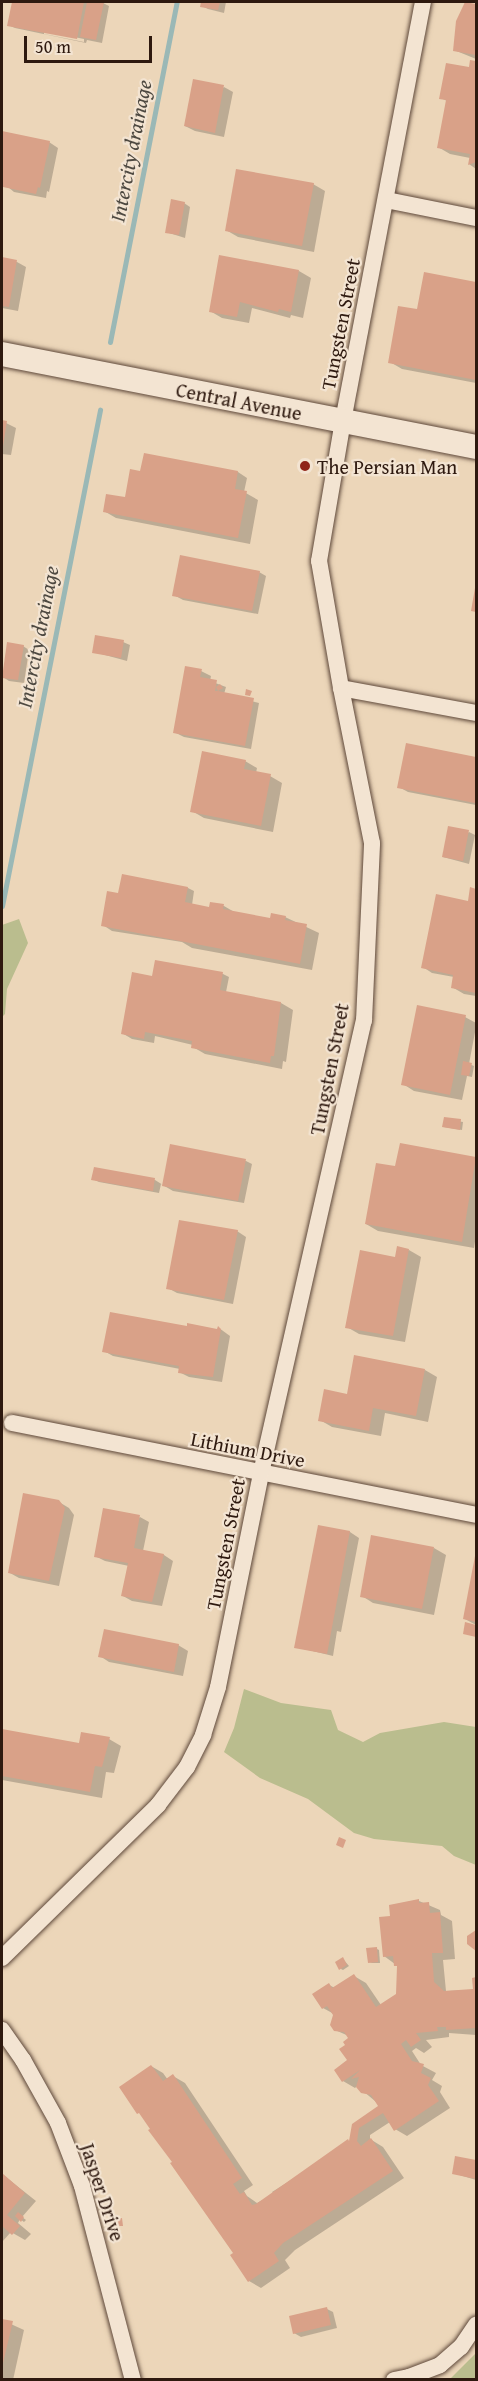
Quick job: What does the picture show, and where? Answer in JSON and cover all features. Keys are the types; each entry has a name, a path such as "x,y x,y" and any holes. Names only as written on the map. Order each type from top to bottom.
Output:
{"main road":[{"name":"Central Avenue","path":"2,354 477,447"}],"street":[{"name":"Tungsten Street","path":"2,1958 158,1805 187,1767 203,1736 218,1687 261,1473 364,1021 372,843 341,688 319,561 343,421 423,2"},
{"path":"386,200 477,218"},
{"path":"341,688 477,713"},
{"name":"Lithium Drive","path":"12,1423 477,1515"},
{"name":"Jasper Drive","path":"2,2030 23,2060 58,2123 82,2186 133,2379"},
{"path":"394,2379 409,2377 440,2365 461,2347 477,2325"}],"green space":[{"path":"19,919 28,943 7,989 5,1014 2,1017 2,925"},
{"path":"244,1689 281,1703 331,1710 338,1730 363,1742 380,1733 444,1722 476,1727 476,1865 454,1856 442,1846 374,1839 354,1833 308,1799 260,1778 224,1752 234,1728"},
{"path":"476,2353 476,2379 450,2379"}],"building":[{"path":"12,2 84,2 77,39 7,26"},
{"path":"87,2 104,2 96,40 80,37"},
{"path":"201,2 220,2 218,10 200,7"},
{"path":"465,2 476,4 476,55 453,51 456,21"},
{"path":"470,60 476,61 476,162 468,165 470,154 437,148 446,100 439,99 446,63 469,67"},
{"path":"193,79 224,85 215,133 184,126"},
{"path":"2,131 50,141 40,188 38,187 36,194 3,187"},
{"path":"236,169 314,183 302,246 225,231"},
{"path":"171,199 185,202 179,235 165,233"},
{"path":"219,255 299,270 291,312 279,309 278,312 240,302 237,317 209,312"},
{"path":"2,257 17,260 9,307 2,306"},
{"path":"424,272 476,282 476,380 388,363 398,306 417,309"},
{"path":"2,420 7,421 3,446 2,446"},
{"path":"144,453 238,471 235,489 247,491 238,538 103,512 106,494 125,497 130,469 140,471"},
{"path":"180,555 260,571 252,611 172,596"},
{"path":"476,588 476,612 471,611"},
{"path":"95,635 124,640 121,658 92,653"},
{"path":"7,642 24,645 18,680 2,678"},
{"path":"185,666 202,669 200,677 217,680 215,691 254,698 245,746 173,733"},
{"path":"220,684 223,688 218,691 216,687"},
{"path":"246,689 252,691 250,696 245,695"},
{"path":"406,743 476,757 475,803 397,788"},
{"path":"202,751 246,760 244,769 271,774 261,826 190,812"},
{"path":"448,826 469,830 463,861 442,857"},
{"path":"122,874 188,887 185,902 209,907 210,902 224,904 223,909 270,918 271,913 286,916 285,920 307,924 300,964 101,926 107,891 118,893"},
{"path":"470,887 476,889 476,993 451,988 453,975 421,968 436,894 468,901"},
{"path":"155,960 223,972 220,990 281,1002 274,1056 271,1056 270,1063 191,1048 192,1041 145,1032 144,1039 121,1034 132,972 152,976"},
{"path":"417,1005 466,1015 450,1095 401,1085"},
{"path":"463,1061 472,1063 469,1076 461,1075"},
{"path":"444,1117 461,1119 460,1130 442,1127"},
{"path":"400,1143 476,1157 462,1242 365,1224 376,1163 395,1166"},
{"path":"170,1144 246,1159 238,1201 162,1186"},
{"path":"94,1167 155,1178 153,1191 91,1180"},
{"path":"179,1220 238,1230 224,1300 166,1289"},
{"path":"397,1246 409,1249 393,1336 345,1328 360,1250 395,1257"},
{"path":"110,1312 187,1326 187,1323 217,1329 218,1326 221,1329 213,1377 178,1373 179,1366 102,1352"},
{"path":"354,1355 425,1369 416,1416 373,1408 369,1431 318,1421 324,1389 347,1394"},
{"path":"23,1493 59,1500 65,1508 49,1581 8,1573"},
{"path":"103,1508 140,1515 134,1548 164,1554 152,1602 121,1596 128,1563 94,1557"},
{"path":"318,1525 350,1531 327,1654 294,1648"},
{"path":"371,1535 434,1547 422,1609 360,1597"},
{"path":"476,1556 476,1622 463,1619"},
{"path":"465,1622 476,1625 476,1637 463,1634"},
{"path":"104,1629 179,1644 174,1672 98,1657"},
{"path":"2,1729 79,1743 81,1732 110,1737 102,1767 95,1766 90,1792 2,1776"},
{"path":"339,1837 346,1840 343,1848 336,1845"},
{"path":"419,1899 419,1903 429,1902 430,1913 440,1912 443,1953 432,1953 434,1982 444,1991 473,1989 472,1978 476,1977 476,2028 446,2030 446,2027 437,2027 438,2031 416,2033 421,2040 411,2047 406,2040 401,2044 412,2061 424,2064 421,2073 431,2078 428,2085 439,2101 394,2131 383,2113 359,2128 357,2141 361,2146 371,2138 393,2171 283,2243 274,2253 279,2261 248,2282 230,2255 233,2253 119,2087 151,2065 163,2081 173,2074 242,2178 233,2184 240,2194 244,2192 252,2205 256,2204 348,2139 349,2141 352,2124 378,2106 371,2095 361,2093 356,2087 359,2077 351,2079 360,2070 342,2082 334,2070 347,2060 339,2049 345,2045 343,2042 348,2038 344,2032 334,2031 330,2025 333,2015 327,2006 322,2009 312,1994 329,1983 332,1988 354,1974 376,2007 396,1994 397,1966 394,1966 393,1956 383,1957 379,1917 390,1916 389,1905"},
{"path":"476,1930 476,1951 467,1944 467,1936"},
{"path":"377,1947 378,1962 368,1963 366,1948"},
{"path":"343,1957 347,1965 339,1970 335,1962"},
{"path":"455,2156 476,2160 476,2179 452,2174"},
{"path":"2,2173 25,2193 7,2215 20,2226 12,2235 2,2226"},
{"path":"18,2212 24,2217 21,2222 15,2216"},
{"path":"122,2218 123,2226 119,2226 117,2219"},
{"path":"327,2307 331,2325 293,2334 289,2316"},
{"path":"2,2319 13,2321 2,2367"}],"waterway":[{"name":"Intercity drainage","path":"110,342 177,2"},
{"name":"Intercity drainage","path":"2,906 100,410"}],"place":[{"name":"The Persian Man","path":"305,466"}]}
